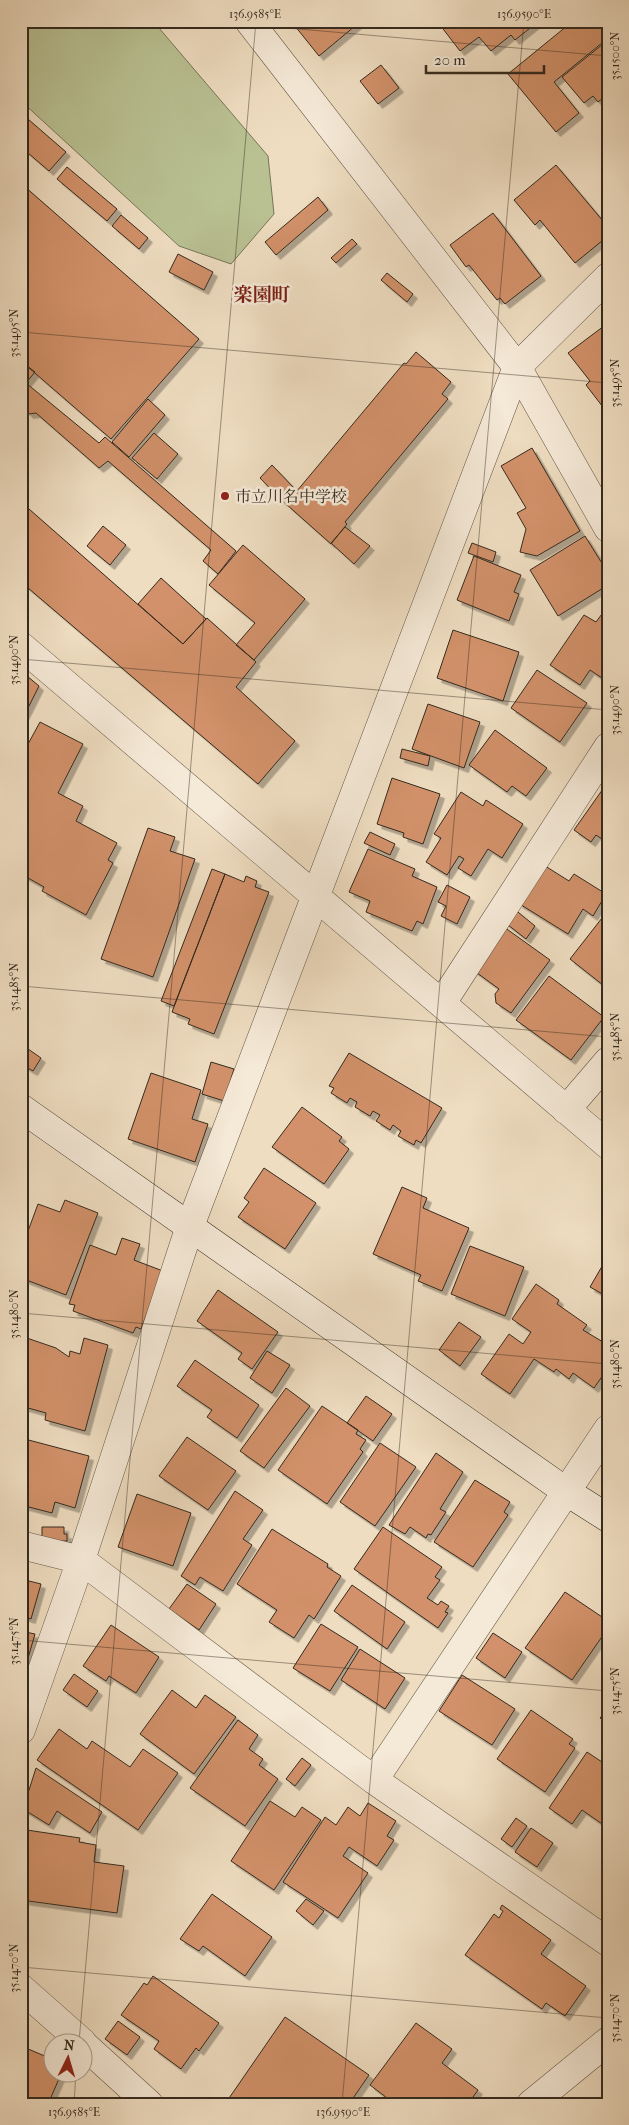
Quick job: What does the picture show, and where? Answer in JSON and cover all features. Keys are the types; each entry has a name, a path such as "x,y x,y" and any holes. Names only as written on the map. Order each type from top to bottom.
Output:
{"street":[{"path":"249,21 517,367 608,528"},
{"path":"21,1730 81,1560 190,1226 517,367 608,277"},
{"path":"21,646 315,898 442,1003 608,1145"},
{"path":"442,1003 608,747"},
{"path":"566,1110 608,1061"},
{"path":"21,1108 566,1492 608,1518"},
{"path":"374,1780 608,1429"},
{"path":"21,1545 81,1560 374,1780 608,1942"},
{"path":"21,1988 70,2032"},
{"path":"531,2104 608,2042"},
{"path":"92,2052 149,2104"}],"green space":[{"path":"21,21 153,21 268,156 274,214 231,264 179,246 21,101"}],"building":[{"path":"291,21 361,21 319,56"},
{"path":"437,21 539,21 515,40 511,35 491,51 479,37 460,51"},
{"path":"573,21 608,21 608,38 554,82 579,113 556,132 508,74"},
{"path":"608,40 608,94 598,102 593,96 584,103 562,77"},
{"path":"381,65 399,88 378,104 360,81"},
{"path":"21,113 66,152 49,171 21,147"},
{"path":"556,165 608,227 608,236 575,263 540,220 535,225 514,200"},
{"path":"67,167 117,209 107,221 57,179"},
{"path":"24,186 199,339 111,439 21,361 21,189"},
{"path":"318,197 328,210 276,255 265,242"},
{"path":"493,213 541,276 505,304 500,298 497,300 469,265 466,267 450,245"},
{"path":"121,215 148,238 139,249 112,226"},
{"path":"352,239 357,244 336,263 331,258"},
{"path":"178,254 213,272 204,290 169,272"},
{"path":"387,273 413,294 407,302 381,280"},
{"path":"608,323 608,410 606,411 586,385 590,381 568,353"},
{"path":"416,352 451,382 442,394 448,399 345,522 347,524 331,544 286,504 404,363 406,364"},
{"path":"21,361 35,372 26,383 99,443 105,437 236,551 218,574 203,561 211,550 108,461 99,468 36,413 29,414 21,406"},
{"path":"148,399 165,415 129,457 112,442"},
{"path":"154,433 178,454 157,479 132,458"},
{"path":"532,448 580,531 537,556 520,552 526,529 517,513 526,508 501,466"},
{"path":"272,465 295,489 283,502 260,478"},
{"path":"21,502 183,644 207,618 256,662 236,687 295,741 258,784 21,582"},
{"path":"103,526 126,545 110,565 87,546"},
{"path":"345,527 370,546 354,564 331,543"},
{"path":"585,536 608,573 608,585 558,616 530,570"},
{"path":"472,543 496,552 493,562 468,553"},
{"path":"243,545 305,599 254,660 236,645 255,623 209,585"},
{"path":"474,556 521,575 514,592 519,594 509,621 457,600"},
{"path":"161,578 206,619 183,644 138,604"},
{"path":"607,607 608,682 590,670 580,685 550,665 584,615 596,622"},
{"path":"453,630 519,652 503,701 437,678"},
{"path":"537,670 587,703 560,742 511,708"},
{"path":"21,671 39,686 28,708 21,705"},
{"path":"428,704 480,722 464,768 412,749"},
{"path":"21,705 28,708 21,721"},
{"path":"40,722 83,744 58,793 83,806 76,821 117,843 108,860 113,863 86,915 42,891 44,887 21,874 21,757"},
{"path":"495,730 547,768 526,796 512,786 507,792 469,765"},
{"path":"402,749 430,756 428,766 400,758"},
{"path":"392,778 440,794 423,844 403,837 404,833 377,824"},
{"path":"605,786 608,788 608,843 596,835 591,842 574,830"},
{"path":"461,792 483,806 486,800 523,824 502,858 488,849 471,876 458,868 464,859 459,856 447,875 426,862 441,838 434,834"},
{"path":"148,828 175,837 170,851 195,859 153,977 101,959"},
{"path":"370,832 395,844 390,855 364,843"},
{"path":"368,849 415,869 412,876 437,887 423,924 417,921 412,931 366,912 370,901 349,892"},
{"path":"542,864 569,881 574,874 606,894 593,916 583,909 568,934 518,903"},
{"path":"212,869 225,874 174,1006 161,1001"},
{"path":"225,874 244,882 246,876 257,881 255,887 269,892 214,1034 188,1024 190,1019 172,1012"},
{"path":"447,885 470,897 457,924 441,916 446,906 438,902"},
{"path":"513,908 535,926 526,939 503,921"},
{"path":"602,918 608,923 608,989 570,959"},
{"path":"504,927 550,960 511,1013 496,1003 495,994 499,989 473,970"},
{"path":"549,976 604,1017 571,1060 516,1020"},
{"path":"21,1044 41,1058 33,1071 21,1064"},
{"path":"349,1053 442,1108 421,1143 416,1140 414,1145 398,1136 401,1131 393,1125 390,1130 376,1121 380,1115 373,1111 370,1116 355,1107 357,1102 350,1098 347,1103 331,1093 334,1088 329,1086"},
{"path":"211,1062 234,1069 224,1101 202,1094"},
{"path":"151,1073 201,1090 192,1119 208,1124 195,1162 128,1139"},
{"path":"302,1107 342,1137 339,1141 349,1149 324,1184 272,1147"},
{"path":"264,1168 316,1203 285,1249 238,1217 249,1202 244,1198"},
{"path":"402,1187 427,1198 423,1208 469,1228 442,1291 418,1281 421,1275 373,1254"},
{"path":"65,1200 98,1213 66,1295 21,1278 21,1250 38,1204 60,1212"},
{"path":"122,1238 140,1244 134,1260 163,1271 141,1329 136,1327 133,1333 73,1311 75,1305 69,1304 90,1245 116,1255"},
{"path":"470,1246 524,1267 505,1316 451,1294"},
{"path":"608,1256 608,1297 590,1287"},
{"path":"536,1284 559,1300 557,1304 587,1325 583,1330 608,1345 608,1368 594,1388 573,1373 569,1379 556,1369 554,1372 534,1359 510,1394 481,1374 509,1334 523,1344 531,1332 512,1319"},
{"path":"218,1290 278,1332 252,1369 238,1359 242,1353 197,1321"},
{"path":"459,1322 481,1337 460,1366 439,1350"},
{"path":"21,1336 56,1348 69,1357 70,1351 80,1354 84,1338 108,1345 85,1431 45,1420 46,1413 21,1406"},
{"path":"267,1351 290,1365 272,1393 250,1378"},
{"path":"195,1360 259,1405 237,1438 207,1417 212,1410 177,1386"},
{"path":"286,1388 310,1406 264,1468 240,1451"},
{"path":"366,1396 392,1414 373,1441 347,1423"},
{"path":"322,1406 358,1430 356,1434 366,1440 360,1449 363,1452 327,1504 278,1470"},
{"path":"187,1437 236,1471 208,1510 159,1476"},
{"path":"21,1438 89,1456 75,1508 55,1502 52,1513 21,1505"},
{"path":"380,1443 416,1467 375,1526 340,1502"},
{"path":"436,1453 463,1472 440,1509 446,1512 431,1535 428,1534 426,1538 410,1527 405,1534 389,1525"},
{"path":"475,1480 510,1502 504,1512 508,1515 473,1567 434,1542"},
{"path":"235,1491 263,1510 243,1539 252,1545 223,1591 200,1577 195,1585 181,1576"},
{"path":"137,1494 191,1513 173,1566 118,1547"},
{"path":"42,1527 64,1527 67,1541 42,1542"},
{"path":"383,1527 442,1567 435,1577 440,1580 427,1598 438,1605 441,1601 449,1606 445,1612 448,1613 438,1628 354,1569"},
{"path":"272,1529 328,1564 327,1567 341,1576 314,1619 309,1615 294,1638 269,1622 277,1610 237,1584"},
{"path":"21,1579 41,1584 31,1619 21,1616"},
{"path":"187,1584 216,1604 199,1630 169,1609"},
{"path":"352,1585 405,1622 387,1649 334,1611"},
{"path":"565,1592 608,1621 608,1628 572,1680 525,1648"},
{"path":"321,1624 358,1647 330,1691 293,1668"},
{"path":"111,1625 159,1657 136,1693 109,1676 106,1681 83,1666"},
{"path":"21,1631 35,1634 26,1665 21,1664"},
{"path":"493,1633 522,1652 505,1678 476,1658"},
{"path":"360,1649 405,1678 385,1709 341,1680"},
{"path":"74,1674 98,1691 87,1707 63,1690"},
{"path":"462,1675 515,1709 492,1745 439,1711"},
{"path":"172,1690 196,1708 205,1695 236,1717 194,1774 140,1734"},
{"path":"608,1708 608,1723 600,1718"},
{"path":"531,1710 573,1739 569,1744 575,1748 545,1792 497,1759"},
{"path":"238,1720 258,1735 249,1749 263,1759 259,1765 278,1779 245,1826 190,1788"},
{"path":"59,1729 87,1749 92,1741 130,1767 143,1749 178,1773 138,1830 37,1760"},
{"path":"587,1752 608,1766 608,1828 582,1810 572,1824 549,1808"},
{"path":"302,1758 311,1765 295,1786 286,1779"},
{"path":"36,1768 102,1812 90,1833 57,1811 49,1825 23,1809"},
{"path":"270,1801 295,1817 302,1807 321,1820 274,1890 231,1861"},
{"path":"368,1803 396,1821 387,1836 394,1840 377,1866 349,1847 343,1856 368,1873 338,1918 283,1882 325,1817 336,1825 348,1807 360,1816"},
{"path":"516,1818 527,1826 512,1847 501,1839"},
{"path":"531,1828 553,1843 537,1867 515,1852"},
{"path":"27,1830 80,1838 79,1842 96,1845 94,1862 124,1866 117,1913 21,1900 21,1868"},
{"path":"212,1894 272,1937 245,1976 203,1946 199,1951 180,1939"},
{"path":"306,1899 324,1911 313,1925 296,1911"},
{"path":"502,1905 551,1940 541,1954 586,1986 565,2016 546,2003 542,2009 465,1955 494,1914 499,1918 503,1911 500,1909"},
{"path":"153,1976 219,2023 199,2051 196,2048 181,2069 154,2049 159,2041 121,2015 144,1983 147,1985"},
{"path":"285,2017 369,2075 349,2104 225,2104"},
{"path":"118,2021 140,2037 127,2055 105,2039"},
{"path":"416,2023 452,2049 442,2063 478,2090 468,2104 440,2102 438,2104 395,2104 370,2085"},
{"path":"21,2046 42,2055 42,2082 58,2082 48,2104 32,2104 21,2099"}],"place":[{"name":"市立川名中学校","path":"225,496"}],"district":[{"name":"楽園町","path":"262,295"}]}
